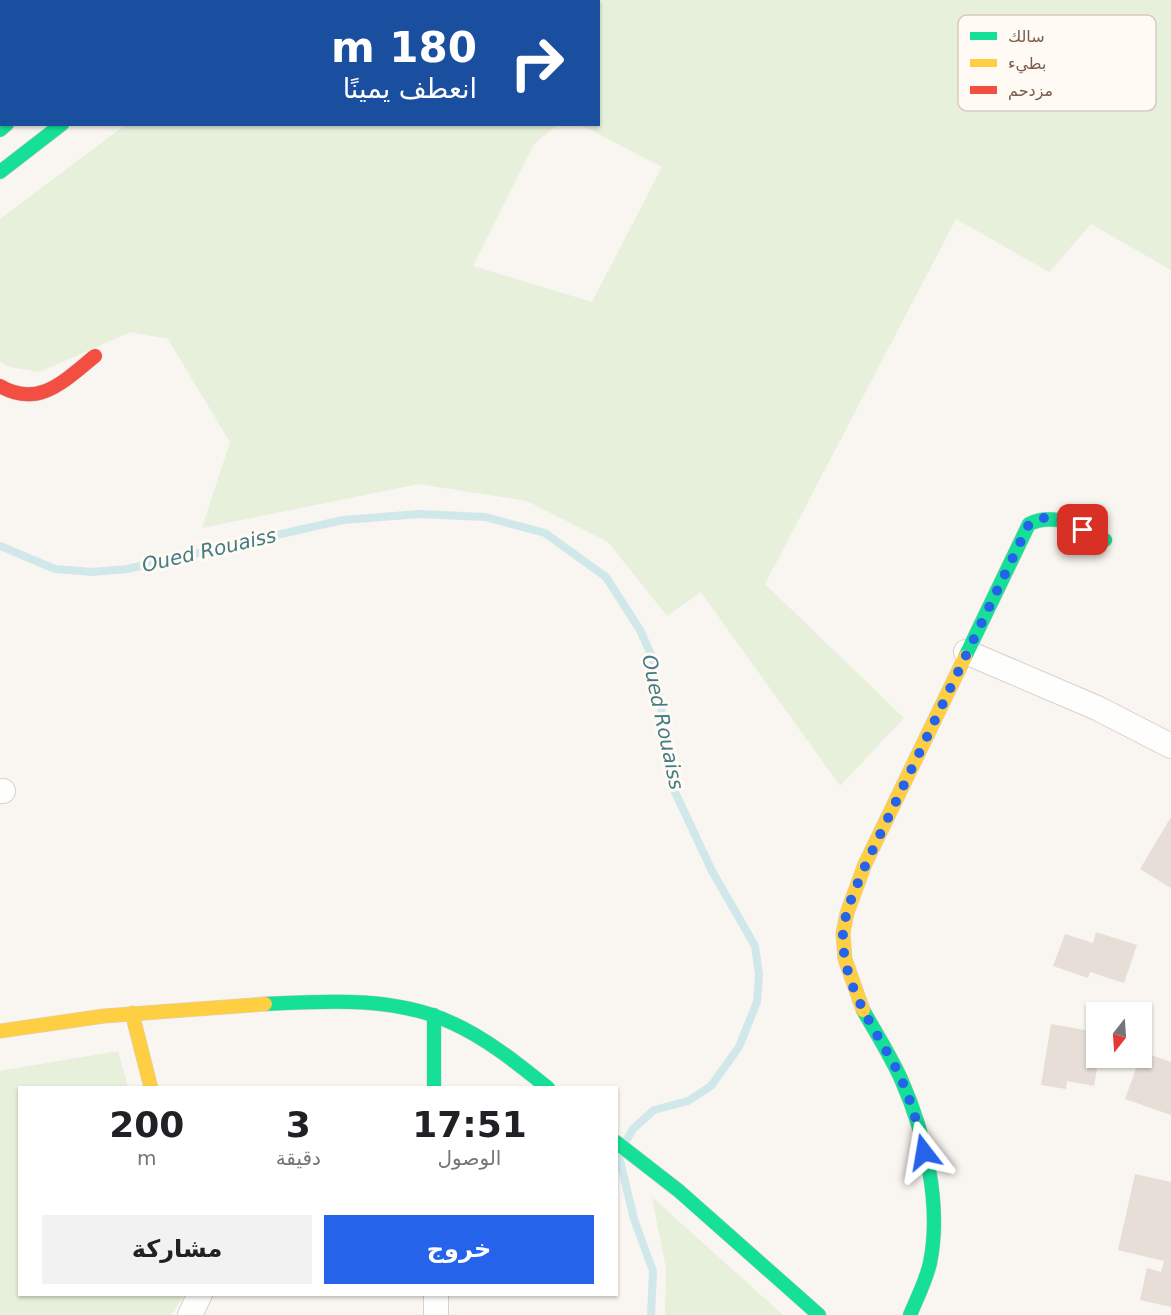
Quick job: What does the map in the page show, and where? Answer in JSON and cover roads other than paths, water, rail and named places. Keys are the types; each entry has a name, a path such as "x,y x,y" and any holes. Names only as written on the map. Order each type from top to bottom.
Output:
{"main road":[{"path":"0,172 59,126"},
{"path":"0,386 22,396 45,390 95,356"},
{"path":"910,1315 930,1264 933,1237 928,1170 915,1116 898,1073 851,985 843,942 850,904 866,864 1029,524 1038,517 1050,516 1105,540"},
{"path":"0,1031 55,1020 132,1013 273,1004 386,1004 434,1015 496,1046 546,1086"},
{"path":"132,1013 150,1086"},
{"path":"434,1015 434,1086"},
{"path":"618,1144 679,1191 819,1315"}],"street":[{"path":"966,652 1097,708 1171,746"},
{"path":"190,1315 199,1296"},
{"path":"436,1296 436,1315"}],"waterway":[{"name":"Oued Rouaiss","path":"0,546 55,569 92,572 127,569 343,520 420,514 485,517 545,533 606,577 640,630 653,659 675,792 712,871 755,946 759,974 757,1002 739,1047 711,1086 688,1101 654,1110 633,1129 626,1141"},
{"name":"Oued Rouaiss","path":"619,1157 634,1219 653,1271 651,1315"}]}
